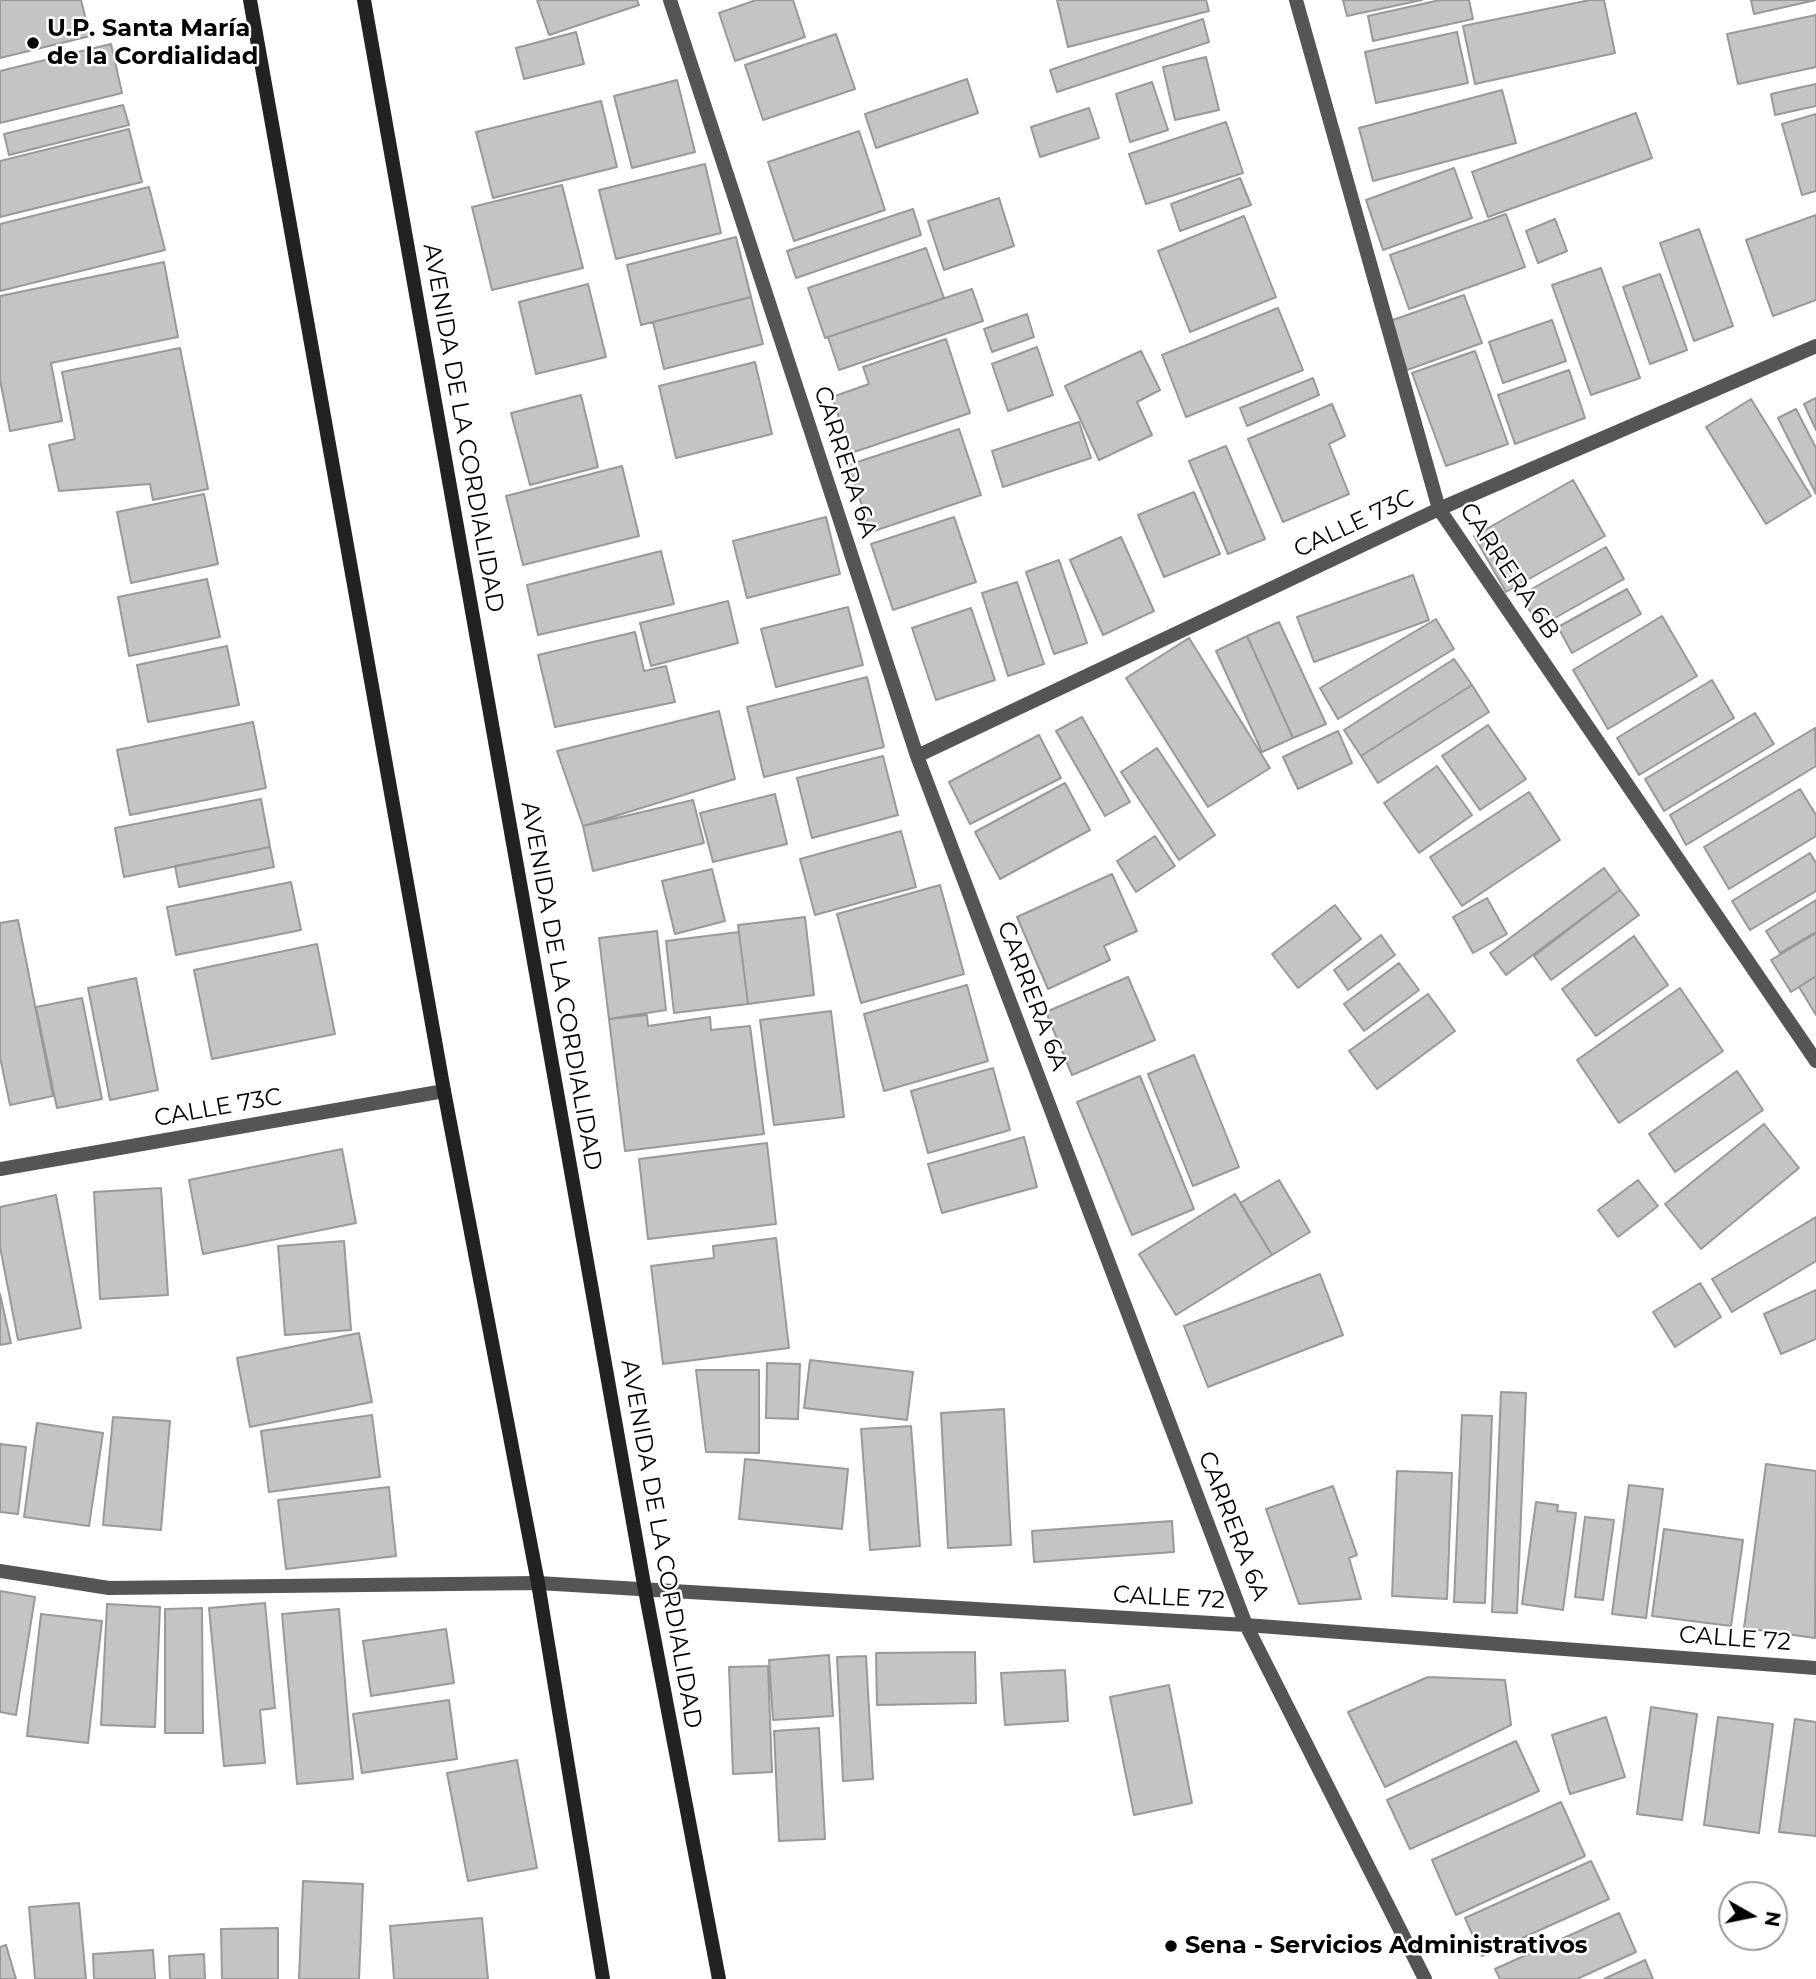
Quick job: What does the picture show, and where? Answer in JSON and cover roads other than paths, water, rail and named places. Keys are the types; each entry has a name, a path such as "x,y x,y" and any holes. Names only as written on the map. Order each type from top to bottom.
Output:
{"main road":[{"path":"250,0 444,1091 538,1583 603,1979"},
{"name":"AVENIDA DE LA CORDIALIDAD","path":"364,0 645,1590 719,1979"}],"street":[{"name":"CARRERA 6A","path":"670,0 917,756 1246,1625 1425,1979"},
{"name":"CARRERA 6B","path":"1296,0 1439,509 1816,1061"},
{"name":"CALLE 73C","path":"917,756 1439,509 1816,346"},
{"name":"CALLE 73C","path":"0,1169 444,1091"},
{"name":"CALLE 72","path":"0,1570 109,1588 538,1583 1246,1625 1816,1668"}],"place":[{"name":"U.P. Santa María de la Cordialidad","path":"33,43"},
{"name":"Sena - Servicios Administrativos","path":"1171,1946"}]}
